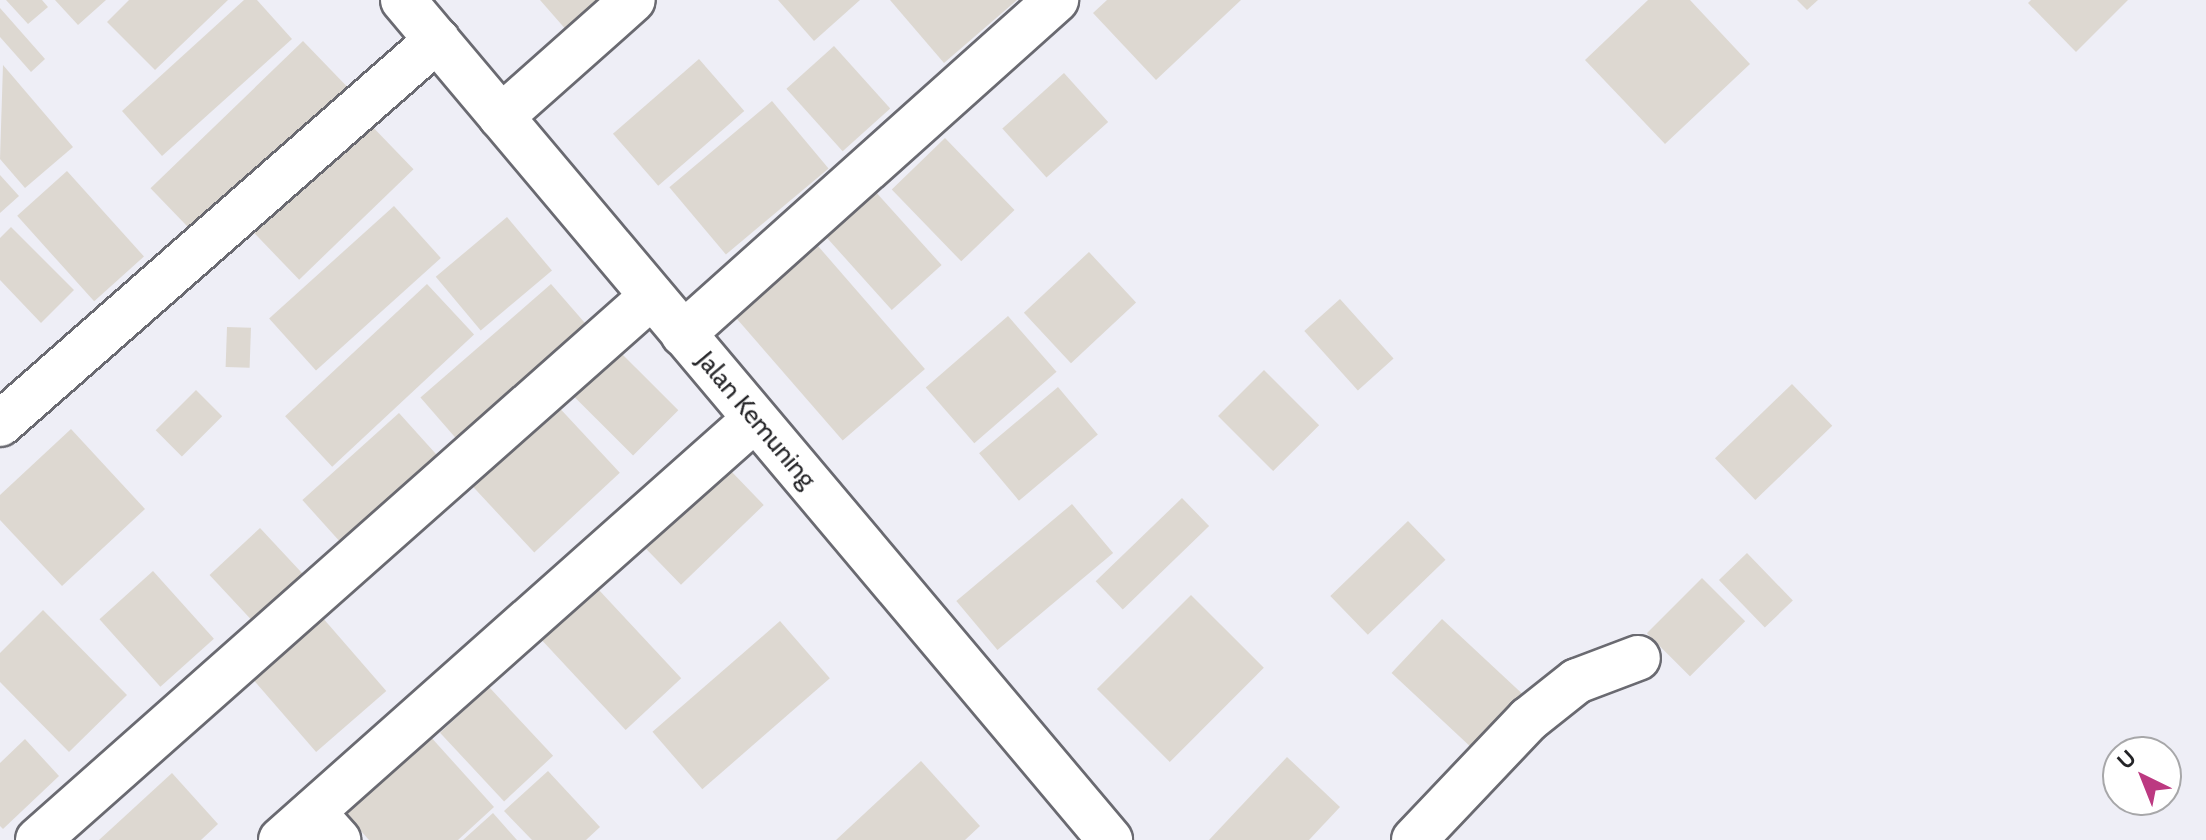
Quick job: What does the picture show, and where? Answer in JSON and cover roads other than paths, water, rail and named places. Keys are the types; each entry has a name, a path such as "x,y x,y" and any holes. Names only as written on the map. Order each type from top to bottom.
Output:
{"street":[{"name":"Jalan Kemuning","path":"403,0 1110,840"},
{"path":"501,117 633,0"},
{"path":"683,334 1056,0"},
{"path":"0,424 437,40"},
{"path":"38,840 652,296"},
{"path":"281,840 326,826 755,419"},
{"path":"1414,840 1529,719 1577,681 1638,658"}]}
